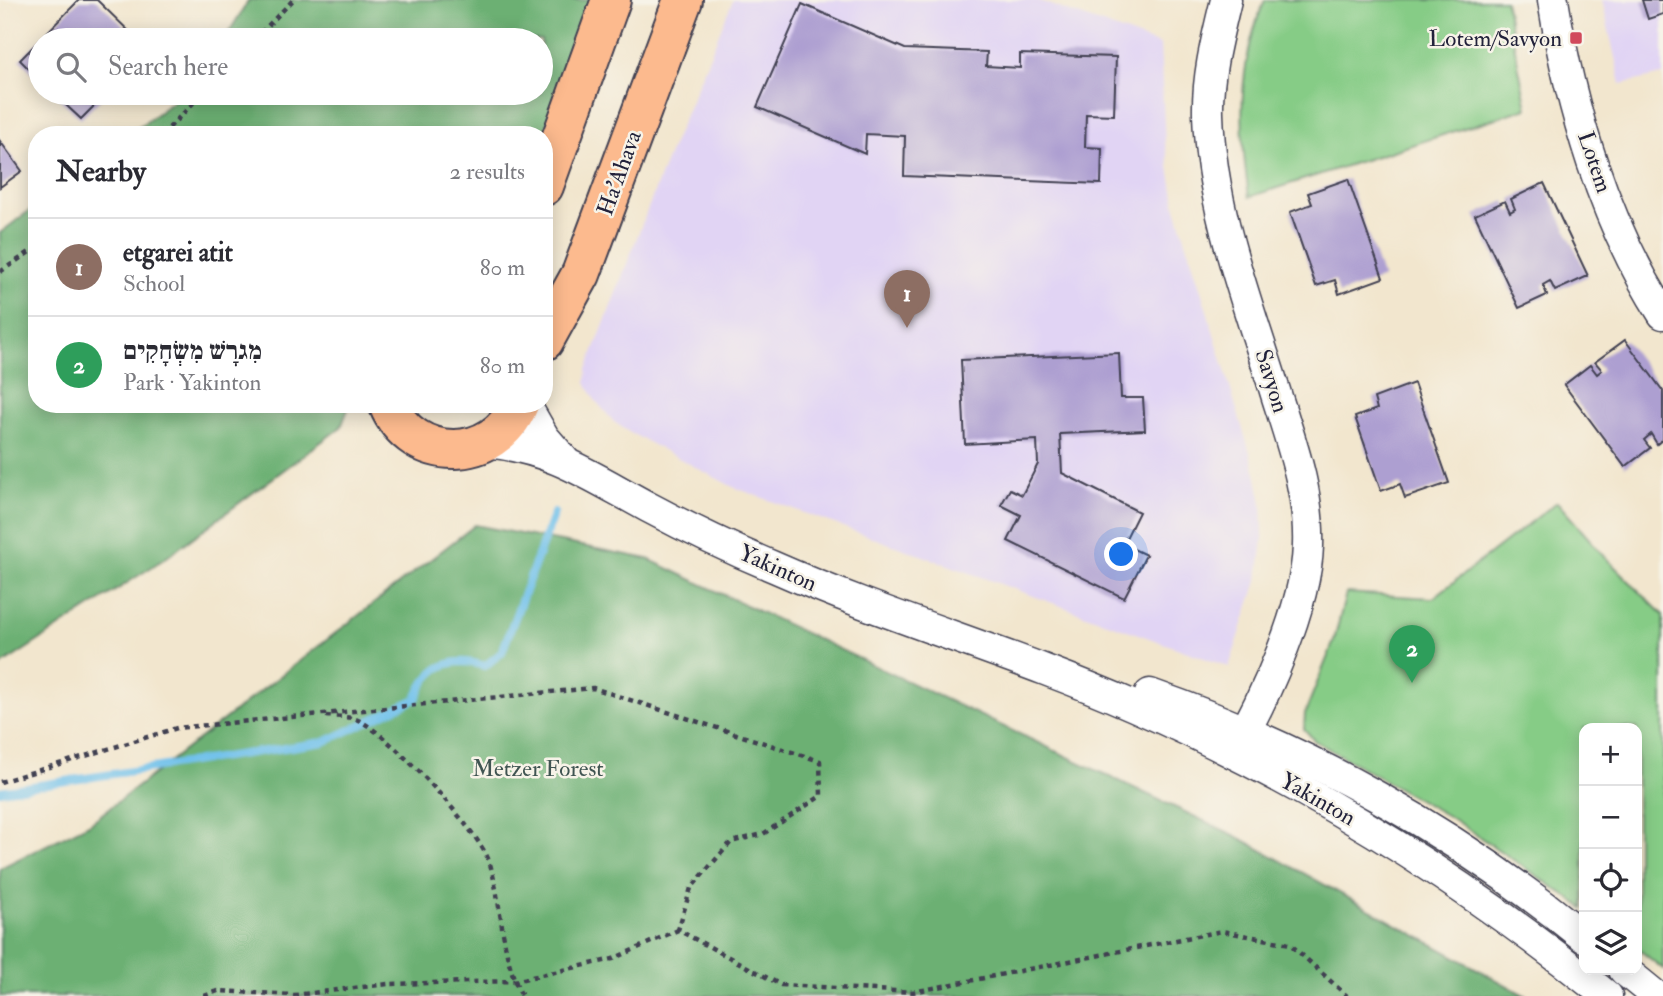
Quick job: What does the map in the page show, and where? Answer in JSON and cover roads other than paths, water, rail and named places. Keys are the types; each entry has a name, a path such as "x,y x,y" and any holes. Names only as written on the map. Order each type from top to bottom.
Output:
{"main road":[{"path":"553,161 611,0"},
{"name":"Ha'Ahava","path":"553,325 581,274 683,0"},
{"path":"394,413 404,430 432,446 453,450 486,442 503,430 513,413"}],"street":[{"name":"Savyon","path":"1226,0 1212,54 1208,112 1213,174 1227,238 1300,472 1308,529 1301,598 1239,742"},
{"name":"Lotem","path":"1553,0 1570,83 1590,155 1618,227 1663,314"},
{"name":"Yakinton","path":"530,413 544,437 565,460"},
{"name":"Yakinton","path":"486,442 519,446 565,460 680,524 748,556 890,614 1001,653 1121,684 1239,742 1373,794 1500,874 1579,933"},
{"name":"Yakinton","path":"1239,742 1325,802 1450,878 1607,996"},
{"path":"1631,975 1656,996"}],"waterway":[{"path":"0,791 324,742 416,699 427,678 443,666 462,662 485,666 502,652 554,513"}],"place":[{"name":"Lotem/Savyon","path":"1576,38"},
{"name":"etgarei atit","path":"907,328"},
{"name":"מִגרָשׁ מִשְׂחָקִים","path":"1412,683"}],"park label":[{"name":"Metzer Forest","path":"538,768"}]}
